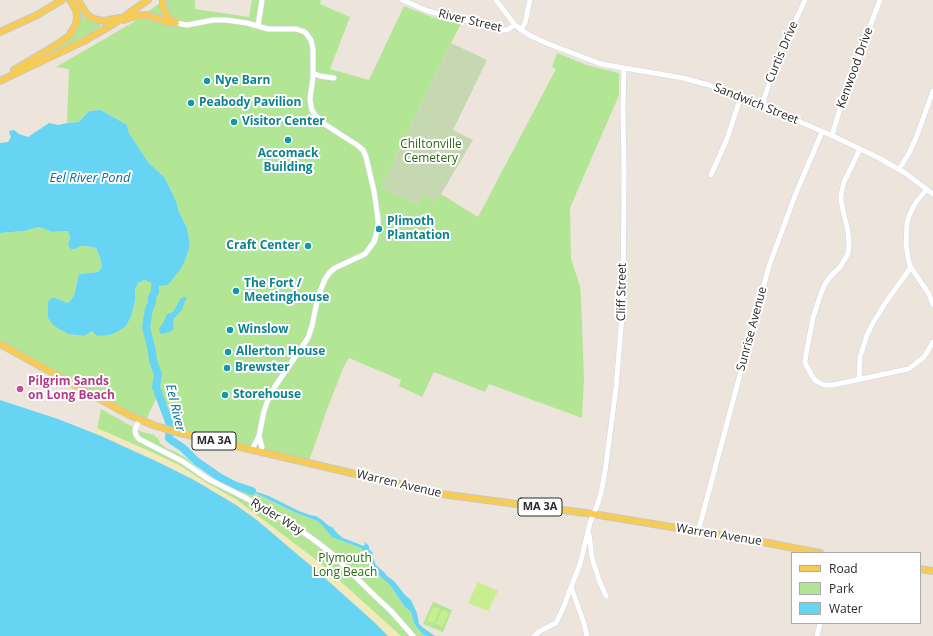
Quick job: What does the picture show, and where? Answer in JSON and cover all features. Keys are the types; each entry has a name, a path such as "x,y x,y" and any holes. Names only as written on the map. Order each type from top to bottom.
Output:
{"main road":[{"path":"0,32 37,15 62,0"},
{"path":"0,79 69,36 76,24 77,17 76,10 70,0"},
{"path":"78,0 86,13 94,20 110,20 126,15"},
{"path":"0,79 84,42 148,0"},
{"path":"163,0 163,8 166,15 176,23"},
{"path":"115,23 135,16 145,15 170,23 176,23"},
{"name":"Warren Avenue","path":"0,344 125,413 164,429 441,494 593,514 814,552"},
{"path":"921,570 933,571"}],"street":[{"path":"258,26 262,0"},
{"name":"Sandwich Street","path":"496,0 515,25 521,30 540,40 601,64 690,80 741,96 860,149 898,169 933,194"},
{"path":"521,30 525,23 530,0"},
{"name":"Curtis Drive","path":"764,106 764,99 768,87 805,0"},
{"name":"Kenwood Drive","path":"832,136 843,98 879,0"},
{"name":"River Street","path":"405,1 428,11 503,30 507,30 515,25"},
{"path":"176,23 187,25 213,20 222,20 242,22 268,29 296,29 305,32 310,38 312,45 313,73 310,106 320,120 363,150 370,175 378,218 378,228 374,242 365,254 335,268 325,279 318,297 308,338 276,385 269,398 264,411 259,436 252,450"},
{"name":"Cliff Street","path":"534,636 540,631 556,623 564,606 580,564 593,514 601,493 605,472 616,388 623,313 624,68"},
{"path":"313,73 320,76 334,78"},
{"path":"898,169 914,143 933,91"},
{"path":"711,175 727,139 741,96"},
{"name":"Sunrise Avenue","path":"698,532 769,266 796,193 822,132"},
{"path":"860,149 842,187 841,195 841,202 848,232 848,254 840,267 830,277 823,288 813,318 805,358 806,365 816,381 822,384 833,385 908,369 924,357 933,342"},
{"path":"927,189 916,202 908,219 906,244 911,267 929,294 933,305"},
{"path":"858,380 860,358 870,329 893,292 911,267"},
{"name":"Ryder Way","path":"139,420 135,430 139,439 182,461 208,480 244,497 282,518 313,539 331,553 381,601 413,636"},
{"path":"259,436 262,447 260,452"},
{"path":"588,531 593,562 606,596"},
{"path":"571,587 583,619 587,636"},
{"path":"817,636 820,624"}],"green space":[{"name":"Plimoth Plantation","path":"164,0 195,0 195,9 249,17 252,0 321,0 320,4 350,17 330,69 369,80 404,6 432,17 461,24 381,187 417,205 423,194 436,201 441,194 478,217 556,69 552,67 557,53 587,65 619,73 619,95 570,208 571,259 580,286 581,298 584,380 582,418 489,384 485,392 434,372 422,397 399,386 401,380 349,358 344,366 328,407 309,461 173,428 168,406 162,395 156,399 146,420 0,342 0,233 24,231 39,227 52,232 68,231 70,237 68,245 75,249 81,246 96,248 102,267 98,272 79,274 74,296 68,303 55,298 68,334 83,336 92,331 126,326 131,317 135,301 135,289 138,283 144,280 159,286 182,267 190,246 187,228 165,178 148,162 129,133 127,125 101,110 89,111 79,122 67,123 69,69 56,67 132,23"},
{"path":"74,2 87,19 101,26 89,34 42,58 41,57 65,44 71,38 77,27"},
{"name":"Chiltonville Cemetery","path":"451,43 487,60 453,130 473,140 436,201 423,194 417,205 381,187"},
{"name":"Plymouth Long Beach","path":"101,409 142,432 155,435 160,443 166,448 186,458 215,482 241,488 317,521 333,537 361,548 376,573 390,585 405,607 411,612 415,626 427,636 388,636 317,571 258,521 236,505 194,480 96,434"},
{"path":"478,582 498,591 488,611 468,603"},
{"path":"433,602 452,610 443,632 423,624"},
{"path":"433,607 440,609 434,623 427,621"},
{"path":"442,610 449,613 443,627 436,624"}],"sand":[{"path":"97,428 179,465 237,500 319,562 401,636 388,636 317,571 258,521 236,505 194,480 96,434"}],"water":[{"name":"Eel River Pond","path":"101,110 127,125 129,133 148,162 165,178 187,228 190,246 182,267 168,285 159,286 144,280 138,283 135,289 135,301 131,317 126,326 109,335 97,336 92,331 84,336 68,334 53,325 48,318 48,302 51,298 55,298 68,303 74,296 79,274 98,272 102,267 96,248 81,246 71,249 68,245 70,237 68,231 52,232 39,227 24,231 0,233 0,143 8,142 11,137 9,131 14,130 19,134 28,137 49,123 58,125 79,122 89,111"},
{"path":"181,298 187,298 182,310 174,318 174,329 170,332 160,333 159,329 167,314 173,312"},
{"path":"0,400 58,419 101,436 194,480 236,505 258,521 317,571 388,636 0,636"},
{"path":"242,487 269,496 299,511 316,516 332,527 343,538 364,546 364,541 373,553 372,556 376,565 394,581 411,600 417,613 419,624 435,636 424,635 417,628 411,612 405,607 390,585 376,573 361,548 332,537 317,521 294,512"}],"waterway":[{"name":"Eel River","path":"155,275 155,292 152,297 146,327 153,361 158,374 156,387 170,425 169,438 183,448 196,461 219,477 234,485 252,491"}],"place":[{"name":"Nye Barn","path":"207,81"},
{"name":"Peabody Pavilion","path":"191,103"},
{"name":"Visitor Center","path":"234,122"},
{"name":"Accomack Building","path":"288,140"},
{"name":"Plimoth Plantation","path":"379,229"},
{"name":"Craft Center","path":"308,246"},
{"name":"The Fort / Meetinghouse","path":"236,291"},
{"name":"Winslow","path":"230,330"},
{"name":"Allerton House","path":"228,352"},
{"name":"Brewster","path":"227,368"},
{"name":"Pilgrim Sands on Long Beach","path":"20,389"},
{"name":"Storehouse","path":"225,395"}]}
